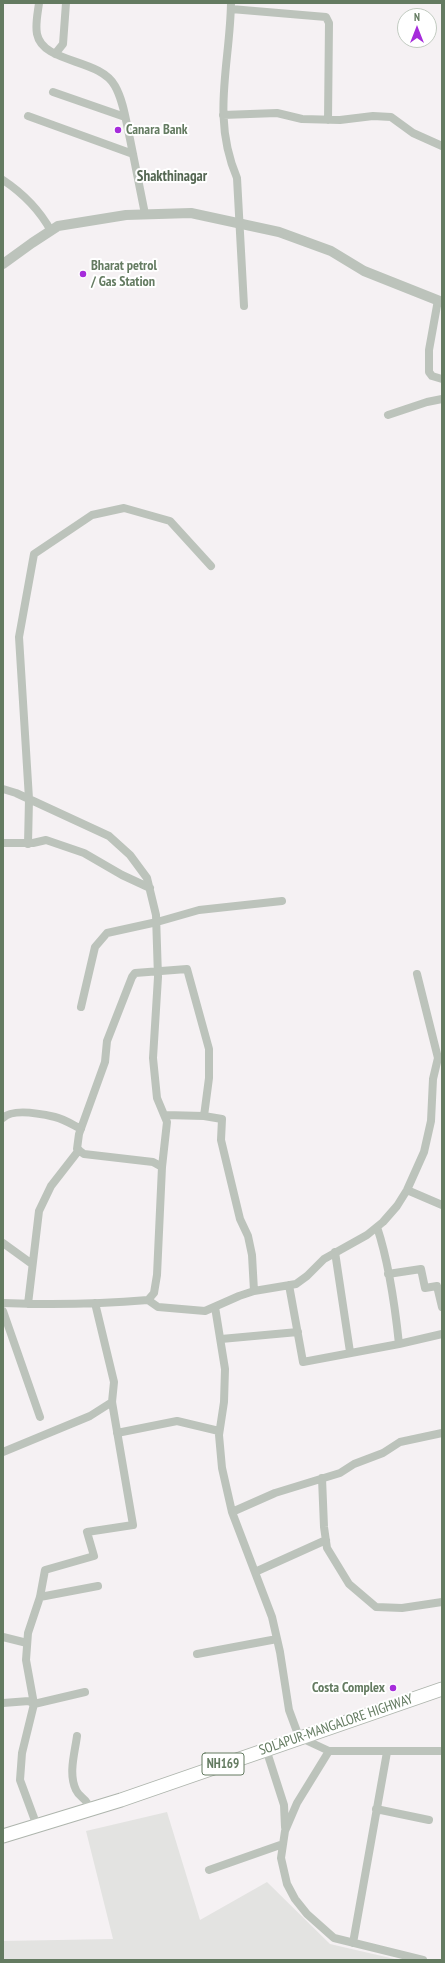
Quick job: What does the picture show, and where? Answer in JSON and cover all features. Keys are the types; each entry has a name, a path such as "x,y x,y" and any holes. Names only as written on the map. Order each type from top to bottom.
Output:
{"highway":[{"name":"SOLAPUR-MANGALORE HIGHWAY","path":"3,1836 90,1810 442,1688"}],"street":[{"path":"39,3 37,33 40,41 55,54 100,71 111,80 116,88 125,117 145,214"},
{"path":"55,54 63,44 66,3"},
{"path":"244,306 238,223 237,178 229,159 223,115 223,81 231,6 326,17 329,23 328,120"},
{"path":"53,92 125,117"},
{"path":"223,115 277,113 302,119 328,120 373,116 391,117 413,133 442,146"},
{"path":"28,116 132,154"},
{"path":"3,180 18,190 30,201 51,231"},
{"path":"3,264 58,226 126,215 191,212 279,232 331,250 364,271 440,301 429,350 429,372 432,376 442,379"},
{"path":"388,415 427,402 442,399"},
{"path":"28,844 29,799 19,637 34,554 92,515 124,508 170,521 211,566"},
{"path":"3,789 29,799 109,836 130,855 147,878 150,888 157,922 158,970 153,1058 157,1098 165,1115 166,1138 162,1167 157,1275 154,1293 148,1300"},
{"path":"3,843 28,844 46,840 84,853 122,875 150,888"},
{"path":"81,1007 95,946 107,933 157,922 199,910 282,901"},
{"path":"28,1304 39,1211 51,1186 79,1150 81,1129 105,1062 107,1041 132,977 135,973 158,970 187,969 209,1049 209,1078 204,1116"},
{"path":"3,1303 95,1303 148,1300 158,1307 205,1311 238,1296 254,1291 296,1284 307,1276 324,1259 367,1235 397,1206 407,1190 424,1152 431,1121 433,1078 440,1058 417,974"},
{"path":"3,1118 12,1113 21,1112 56,1117 81,1129"},
{"path":"165,1115 204,1116 222,1119 221,1140 240,1219 246,1230 252,1255 254,1291"},
{"path":"79,1150 84,1154 153,1162 162,1167"},
{"path":"407,1190 442,1205"},
{"path":"377,1227 383,1245 396,1310 399,1344"},
{"path":"3,1243 32,1264"},
{"path":"335,1252 350,1352"},
{"path":"388,1274 421,1269 425,1288 437,1286 442,1307"},
{"path":"289,1285 304,1362 350,1352 399,1344 442,1334"},
{"path":"37,1826 20,1780 22,1753 34,1704 26,1660 28,1633 40,1597 45,1570 94,1556 87,1532 134,1525 112,1402 114,1382 95,1303"},
{"path":"215,1307 222,1339 225,1369 224,1402 219,1431 222,1468 232,1512 272,1617 288,1710 299,1737 329,1751 442,1751"},
{"path":"3,1312 40,1417"},
{"path":"222,1339 298,1332"},
{"path":"3,1452 90,1416 112,1402"},
{"path":"117,1433 177,1421 219,1431"},
{"path":"232,1512 275,1493 340,1473 354,1464 383,1452 400,1442 442,1433"},
{"path":"322,1478 327,1548 349,1584 376,1607 402,1608 442,1602"},
{"path":"255,1572 326,1540"},
{"path":"40,1597 98,1586"},
{"path":"3,1636 27,1643"},
{"path":"197,1654 277,1639"},
{"path":"3,1703 29,1701 34,1704 85,1692"},
{"path":"77,1736 73,1761 74,1785 78,1792 87,1800 90,1810"},
{"path":"266,1749 284,1805 285,1830 281,1858 287,1884 295,1900 307,1914 334,1938 423,1960"},
{"path":"285,1830 297,1803 329,1751"},
{"path":"353,1943 387,1752"},
{"path":"376,1809 429,1820"},
{"path":"209,1870 283,1844"}],"shaded area":[{"path":"167,1812 200,1920 267,1882 330,1944 399,1960 3,1960 3,1941 113,1939 86,1831"}],"place":[{"name":"Canara Bank","path":"118,130"},
{"name":"Bharat petrol / Gas Station","path":"83,274"},
{"name":"Costa Complex","path":"393,1688"}],"district":[{"name":"Shakthinagar","path":"172,177"}]}
